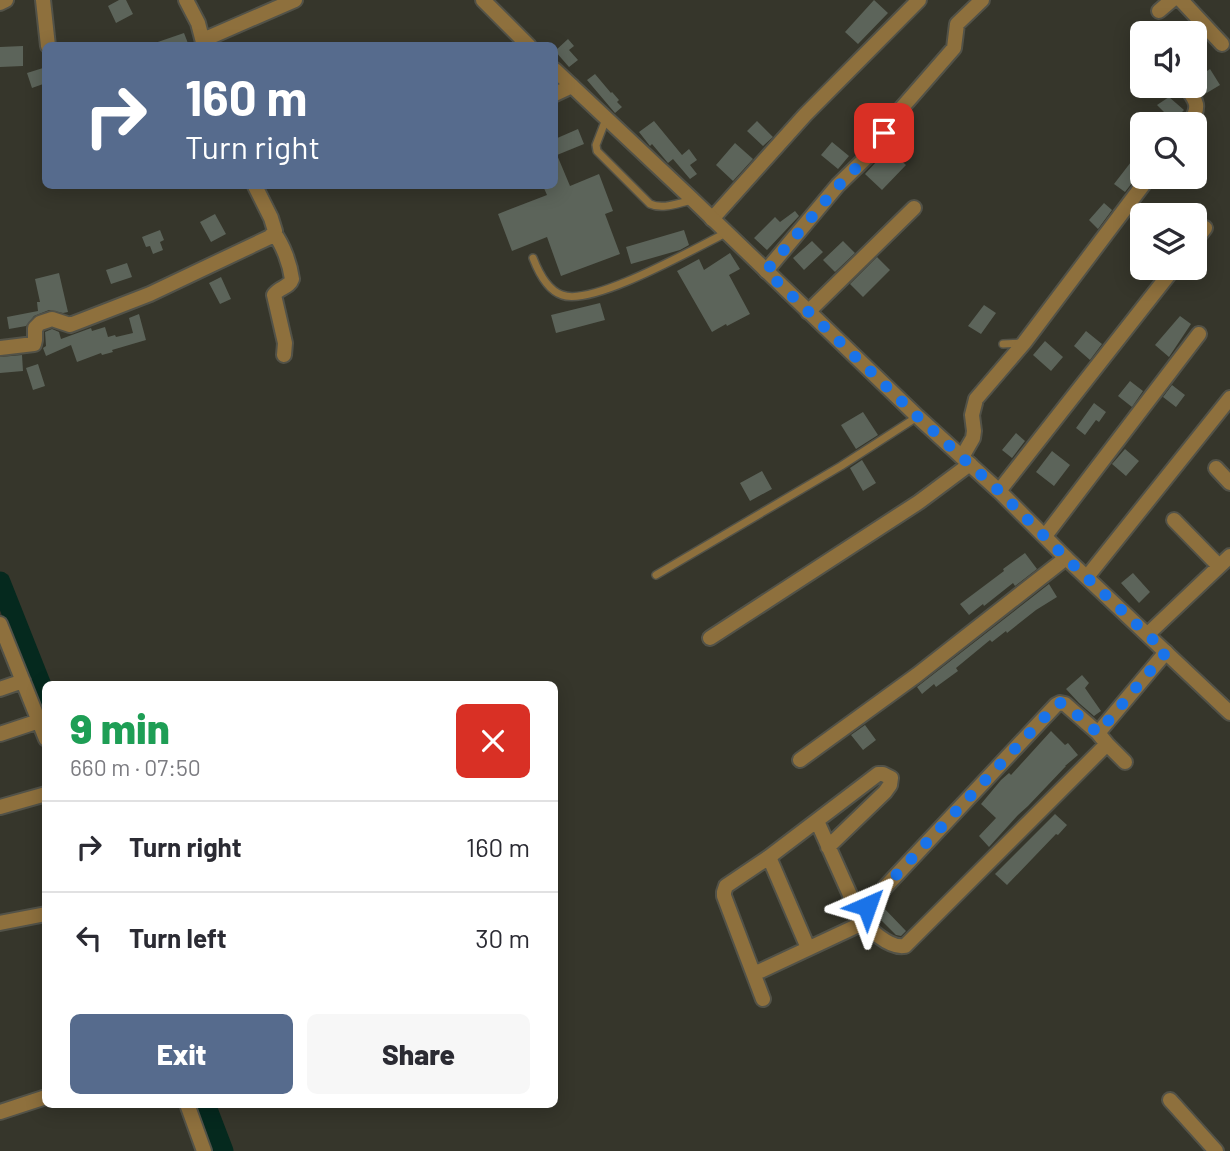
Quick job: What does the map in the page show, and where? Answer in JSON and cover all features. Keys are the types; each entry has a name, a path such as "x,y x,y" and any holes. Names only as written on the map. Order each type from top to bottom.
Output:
{"street":[{"path":"43,0 48,42"},
{"path":"186,0 198,23 204,42"},
{"path":"206,42 295,0"},
{"path":"482,0 525,42"},
{"path":"712,219 805,115 919,0"},
{"path":"766,271 838,186 875,149 893,118 954,48 957,24 982,0"},
{"path":"1159,11 1172,0"},
{"path":"1181,0 1222,44"},
{"path":"558,73 1230,713"},
{"path":"558,93 572,86"},
{"path":"256,189 271,218 292,279 289,285 274,295 285,343 284,355"},
{"path":"710,638 919,502 966,461 973,438 972,415 976,399 1024,343 1140,189"},
{"path":"808,312 914,208"},
{"path":"0,348 34,344 35,328 40,323 52,319 70,325 83,320 150,294 263,241 274,233"},
{"path":"999,491 1165,280"},
{"path":"1045,536 1199,334"},
{"path":"1087,577 1230,398"},
{"path":"1216,468 1230,483"},
{"path":"1147,634 1225,561 1174,520"},
{"path":"800,760 916,676 1066,558"},
{"path":"0,624 42,724"},
{"path":"817,821 861,919 895,947 905,946 1102,739 1166,652"},
{"path":"2,688 23,681"},
{"path":"754,974 861,919 1056,705 1065,704 1125,762"},
{"path":"3,733 22,727 42,726"},
{"path":"763,999 724,896 726,886 769,858 878,774 891,778 885,792 828,847"},
{"path":"0,807 40,796"},
{"path":"769,858 808,948"},
{"path":"0,923 42,915"},
{"path":"0,1112 42,1098"},
{"path":"1170,1100 1216,1151"},
{"path":"188,1108 204,1151"}],"lane":[{"path":"606,119 596,145 597,151 650,204 664,207 692,199"},
{"path":"533,258 539,272 560,295 589,295 633,280 726,233"},
{"path":"1003,344 1024,343"},
{"path":"656,575 841,466 918,417"}],"building":[{"path":"119,0 126,0 133,14 116,23 108,6"},
{"path":"874,0 888,13 858,44 845,32"},
{"path":"184,33 187,42 158,42"},
{"path":"568,39 574,46 569,50 578,60 569,67 558,54 558,48"},
{"path":"23,46 23,66 0,67 0,47"},
{"path":"42,68 42,84 32,88 27,73"},
{"path":"1210,69 1220,85 1207,93 1207,71"},
{"path":"595,74 619,100 617,102 622,107 615,113 587,80"},
{"path":"1170,98 1184,110 1164,112 1157,105"},
{"path":"654,121 682,155 689,149 697,160 690,165 697,174 690,179 673,159 668,163 639,132"},
{"path":"757,121 773,137 763,146 747,131"},
{"path":"578,129 584,144 558,155 558,138"},
{"path":"832,142 849,156 838,169 821,155"},
{"path":"735,143 753,159 733,181 716,165"},
{"path":"888,149 906,165 882,190 865,174"},
{"path":"558,157 570,186 599,174 613,211 605,214 620,254 561,276 547,237 512,251 498,214 547,195 544,189 558,189"},
{"path":"1130,163 1130,186 1125,192 1114,184"},
{"path":"1104,203 1112,210 1098,229 1089,220"},
{"path":"795,211 799,216 767,250 754,238 775,217 780,222"},
{"path":"215,214 226,234 211,242 200,222"},
{"path":"160,230 164,240 160,242 163,250 153,254 142,237"},
{"path":"684,230 689,245 631,264 626,247"},
{"path":"812,241 823,252 804,270 793,258"},
{"path":"843,241 855,253 835,272 823,260"},
{"path":"730,253 740,269 729,275 750,314 712,332 677,271 699,259 704,270"},
{"path":"877,257 890,270 863,297 850,284"},
{"path":"127,263 132,277 111,284 106,270"},
{"path":"59,273 68,312 49,310 34,316 26,326 9,329 7,317 38,311 37,302 40,302 35,279"},
{"path":"221,277 231,299 220,304 209,283"},
{"path":"600,303 605,320 556,333 551,315"},
{"path":"984,305 996,313 981,334 968,326"},
{"path":"139,314 146,340 77,362 71,345 46,356 43,348 46,346 45,332 52,329 59,332 61,339 91,328 92,331 105,327 108,337 116,337 133,333 129,318"},
{"path":"1180,316 1191,324 1169,357 1155,345"},
{"path":"1086,331 1102,344 1090,360 1074,346"},
{"path":"1045,341 1063,357 1051,371 1033,355"},
{"path":"22,355 23,371 0,373 0,357"},
{"path":"38,364 45,386 33,390 26,368"},
{"path":"1130,381 1143,391 1132,407 1118,396"},
{"path":"1172,385 1185,395 1176,407 1163,397"},
{"path":"1094,403 1106,412 1085,435 1076,428"},
{"path":"863,412 878,435 856,449 841,425"},
{"path":"1016,433 1025,441 1012,458 1002,450"},
{"path":"1125,449 1139,461 1126,476 1112,464"},
{"path":"1052,451 1070,465 1054,486 1036,472"},
{"path":"862,460 876,483 863,491 850,468"},
{"path":"762,471 772,489 750,501 740,483"},
{"path":"1025,553 1037,569 969,615 960,604"},
{"path":"1133,573 1150,592 1139,603 1121,583"},
{"path":"1049,584 1057,597 1007,633 1006,631 992,642 990,640 956,668 958,671 922,694 917,687"},
{"path":"1082,675 1089,683 1085,688 1101,711 1094,716 1066,689"},
{"path":"865,725 876,740 863,750 851,735"},
{"path":"1051,731 1065,745 1068,743 1078,755 989,847 979,836 996,818 981,804 1001,780 1009,773 1011,775"},
{"path":"1055,814 1067,825 1007,885 995,874"},
{"path":"881,905 906,931 901,936 896,935 874,913"}],"waterway":[{"path":"0,582 42,688"},
{"path":"207,1108 223,1151"}],"route":[{"path":"867,906 1056,705 1065,704 1098,733 1166,652 766,271 838,186 875,149 884,133"}]}
